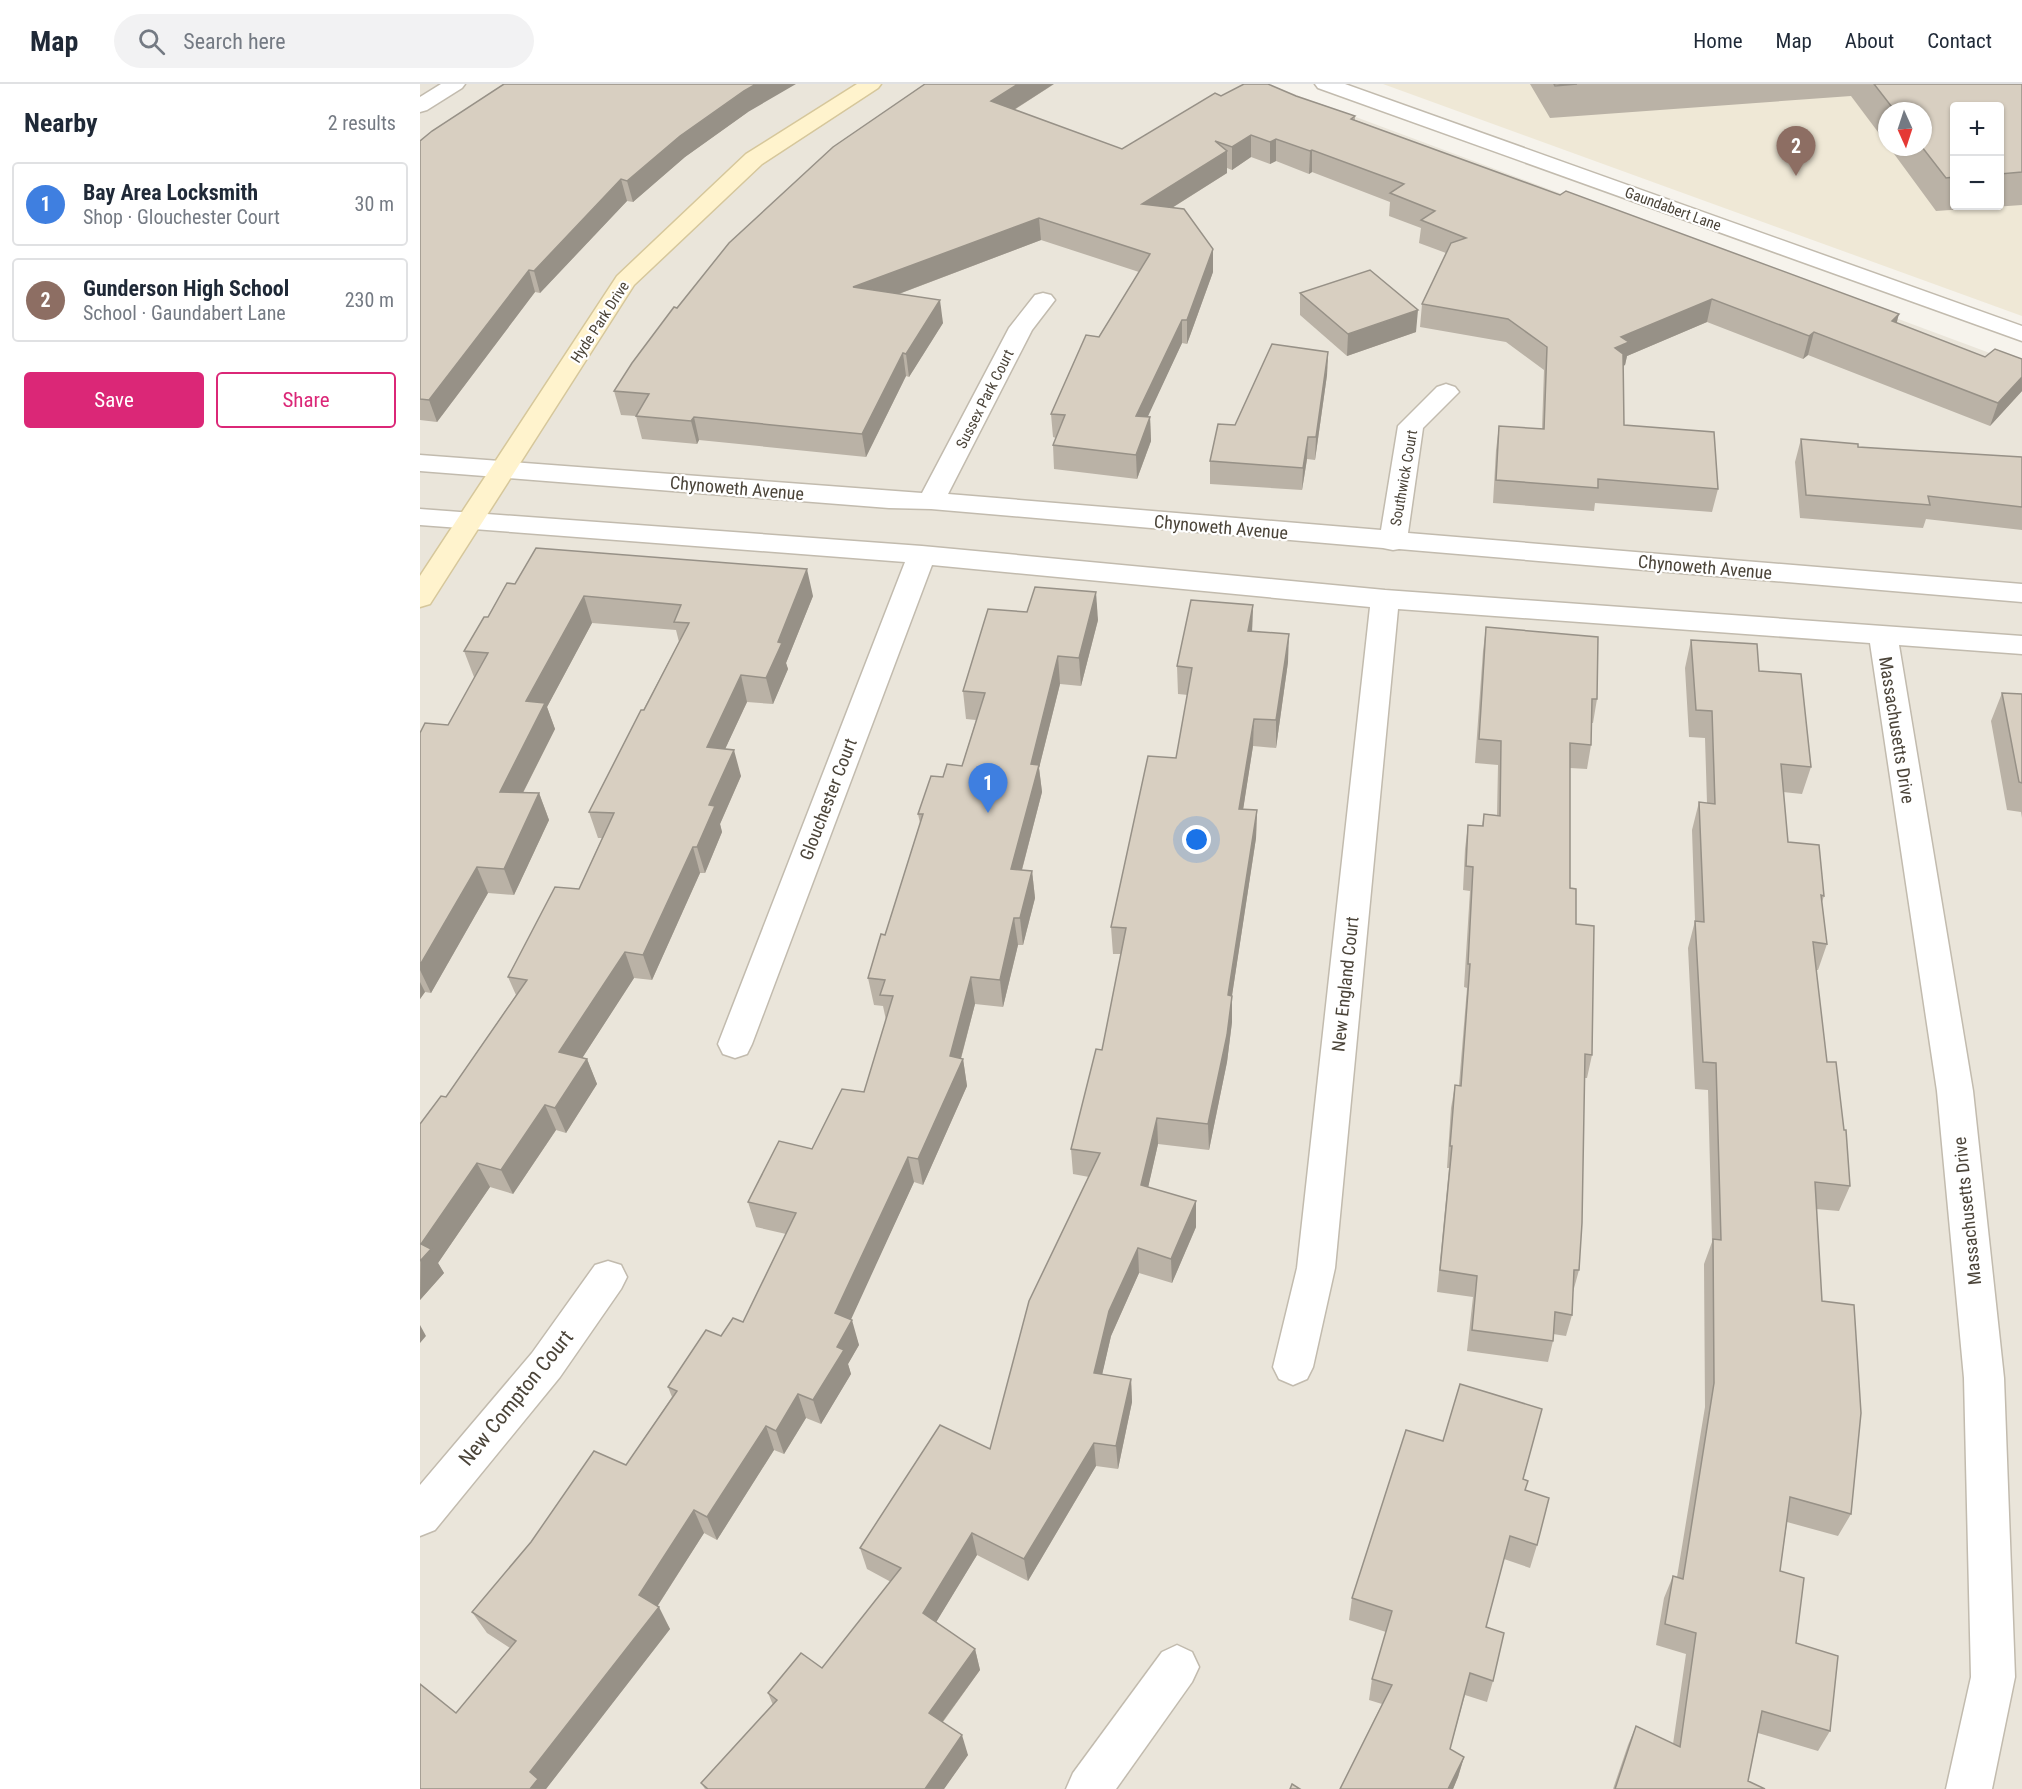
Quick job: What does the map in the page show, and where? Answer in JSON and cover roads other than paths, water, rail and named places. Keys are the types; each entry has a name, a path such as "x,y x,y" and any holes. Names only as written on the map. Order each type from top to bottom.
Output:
{"street":[{"path":"420,106 455,84"},
{"name":"Hyde Park Drive","path":"420,598 625,281 754,159 871,84"},
{"name":"Gaundabert Lane","path":"1325,84 2022,334"},
{"name":"Sussex Park Court","path":"931,501 1021,328 1043,300"},
{"name":"Southwick Court","path":"1394,542 1411,426 1446,392"},
{"name":"Chynoweth Avenue","path":"420,463 889,500 931,501 1394,542 2022,593"},
{"path":"420,517 922,555 1385,599 2022,645"},
{"name":"Glouchester Court","path":"735,1044 922,555"},
{"name":"New England Court","path":"1293,1367 1316,1268 1385,599"},
{"name":"Massachusetts Drive","path":"1882,635 1955,1091 1984,1378 1993,1677 1969,1789"},
{"name":"New Compton Court","path":"420,1516 546,1365 608,1277"},
{"path":"1089,1789 1177,1667"}],"place":[{"name":"Gunderson High School","path":"1796,176"},
{"name":"Bay Area Locksmith","path":"988,813"}]}
